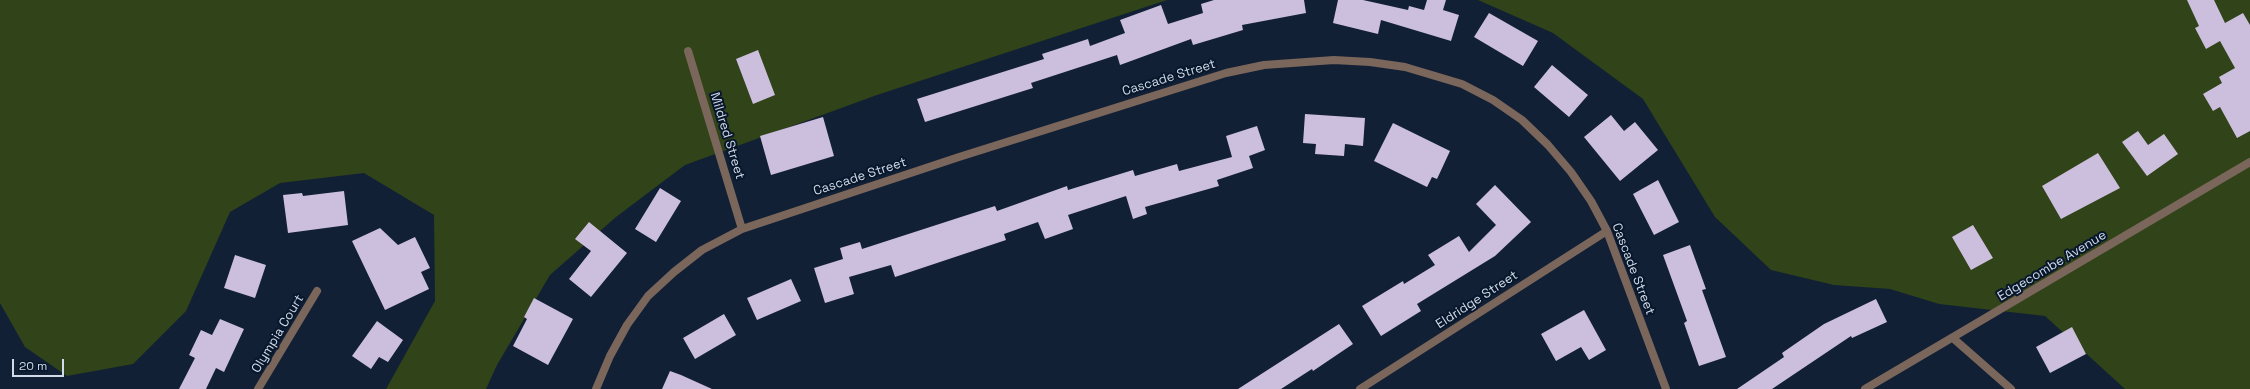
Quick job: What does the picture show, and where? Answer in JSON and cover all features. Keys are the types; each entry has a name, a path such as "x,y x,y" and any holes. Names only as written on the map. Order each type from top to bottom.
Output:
{"street":[{"name":"Mildred Street","path":"688,50 742,229"},
{"name":"Cascade Street","path":"596,389 610,356 627,325 648,296 674,272 702,250 742,229 959,157 1226,73 1264,65 1334,60 1370,62 1439,76 1462,84 1493,100 1522,120 1548,145 1571,172 1591,201 1607,231 1666,389"},
{"name":"Edgecombe Avenue","path":"1865,389 1954,339 2250,162"},
{"name":"Eldridge Street","path":"1360,389 1607,231"},
{"name":"Olympia Court","path":"258,389 317,291"},
{"path":"1954,339 2011,389"}],"green space":[{"path":"0,0 1167,0 877,95 685,165 616,217 550,275 497,365 486,389 386,389 435,301 434,215 364,173 280,183 230,212 186,311 133,364 67,376 25,347 0,303"},
{"path":"1478,0 2250,0 2250,389 2125,389 2045,316 1939,304 1890,289 1834,285 1771,270 1715,217 1643,99 1553,33"}],"building":[{"path":"1214,0 1304,0 1306,13 1242,25 1243,30 1193,45 1191,39 1120,65 1117,55 1031,83 1033,88 925,122 917,99 1044,59 1042,54 1088,39 1090,46 1125,33 1120,20 1161,5 1168,24 1203,13 1201,4"},
{"path":"1338,0 1363,0 1408,10 1409,6 1424,10 1427,0 1446,0 1443,10 1459,15 1451,41 1381,20 1378,34 1333,23"},
{"path":"2187,0 2214,0 2225,23 2243,13 2250,25 2250,131 2237,138 2220,107 2213,111 2203,94 2222,83 2219,77 2235,68 2220,41 2206,49 2195,28 2199,26"},
{"path":"1489,13 1538,41 1523,66 1474,37"},
{"path":"758,50 775,95 753,104 736,59"},
{"path":"1552,65 1588,95 1569,117 1534,87"},
{"path":"1305,114 1365,118 1363,146 1345,144 1344,156 1315,154 1316,144 1303,143"},
{"path":"1611,115 1624,131 1635,122 1658,150 1620,181 1584,137"},
{"path":"823,117 834,156 771,175 760,136"},
{"path":"1393,123 1450,151 1437,179 1432,177 1427,187 1374,161"},
{"path":"1257,126 1265,150 1249,156 1253,168 1217,180 1219,186 1145,207 1147,214 1133,219 1126,196 1068,215 1073,229 1045,239 1038,222 1004,234 1006,240 895,277 891,265 849,277 854,294 825,303 814,268 843,259 840,248 860,242 862,249 995,206 997,211 1067,186 1068,190 1133,170 1135,176 1177,164 1179,171 1232,157 1226,136"},
{"path":"2138,131 2148,145 2164,134 2178,154 2147,176 2122,142"},
{"path":"2098,153 2120,188 2061,219 2042,186"},
{"path":"1658,180 1679,222 1654,235 1633,194"},
{"path":"1495,185 1531,222 1495,256 1417,304 1421,311 1381,336 1362,306 1403,281 1404,284 1435,265 1428,255 1459,236 1469,252 1496,225 1476,204"},
{"path":"660,188 681,201 656,242 635,229"},
{"path":"344,191 348,225 288,233 283,195 302,193 303,196"},
{"path":"589,222 627,253 591,297 569,279 591,251 575,239"},
{"path":"1973,225 1993,258 1971,270 1952,237"},
{"path":"380,228 398,245 415,237 430,268 421,272 429,289 385,310 352,241"},
{"path":"1690,245 1706,289 1702,290 1726,357 1699,366 1684,323 1687,321 1663,255"},
{"path":"235,255 266,265 255,298 224,288"},
{"path":"791,279 801,301 757,320 747,298"},
{"path":"534,298 573,319 548,365 513,346 527,319 524,317"},
{"path":"1876,299 1887,322 1852,338 1851,336 1772,389 1737,389 1784,357 1782,353 1824,324"},
{"path":"1584,310 1606,350 1589,360 1581,347 1556,361 1541,334"},
{"path":"724,314 736,335 695,359 683,338"},
{"path":"220,319 244,329 224,372 216,368 206,389 179,389 195,358 189,355 201,330 212,335"},
{"path":"377,321 403,340 388,362 379,357 371,369 352,356"},
{"path":"1339,324 1353,344 1313,371 1312,369 1281,389 1238,389"},
{"path":"2072,327 2086,354 2050,373 2036,347"},
{"path":"670,371 681,375 712,389 662,389"}]}
